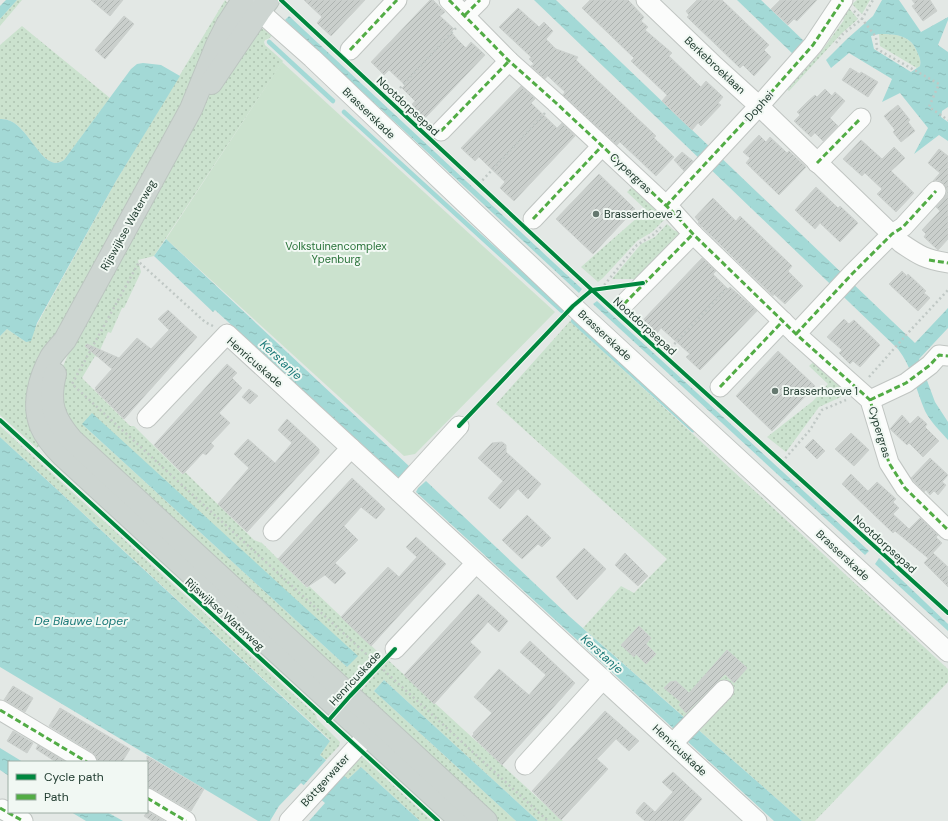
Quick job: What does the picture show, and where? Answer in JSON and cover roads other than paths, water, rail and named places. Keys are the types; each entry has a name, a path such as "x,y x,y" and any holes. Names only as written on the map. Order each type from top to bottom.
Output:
{"main road":[{"name":"Rijswijkse Waterweg","path":"254,3 217,75 191,109 65,340 53,382 52,402 58,421 69,437 373,728 461,821"},
{"name":"Rijswijkse Waterweg","path":"373,728 486,821"}],"street":[{"path":"350,50 397,0"},
{"name":"Cypergras","path":"449,0 509,61 670,209 693,234 789,328 865,395 889,463 905,488 948,530"},
{"path":"466,16 480,0"},
{"name":"Dophei","path":"670,209 700,169 813,45 843,0"},
{"name":"Brasserskade","path":"254,3 573,306 948,652"},
{"name":"Berkebroeklaan","path":"657,4 715,66 759,106 901,243 920,256 929,260 948,263"},
{"path":"441,131 509,61"},
{"path":"817,163 861,118"},
{"name":"Cypergras","path":"533,219 602,146"},
{"path":"720,387 789,328 830,298 892,234 903,226 936,192"},
{"path":"624,304 693,234"},
{"name":"Henricuskade","path":"147,418 227,334 603,679 676,739 746,817"},
{"path":"865,395 906,383 930,365 940,355 948,356"},
{"path":"399,492 459,426"},
{"path":"273,531 351,448"},
{"name":"Henricuskade","path":"395,649 476,563"},
{"path":"525,765 603,679"},
{"path":"676,739 724,690"},
{"path":"0,710 85,761"},
{"name":"Böttgerwater","path":"289,821 373,728"},
{"path":"148,799 186,821"},
{"path":"2,809 8,812"},
{"path":"9,813 23,821"}],"water":[{"path":"6,0 17,0 0,19 0,6"},
{"path":"534,0 556,0 915,343 948,308 948,328 919,359 935,402 948,422 948,440 927,415 907,363 898,349"},
{"path":"737,0 761,0 806,43 795,56"},
{"path":"882,0 899,0 921,32 948,17 938,45 948,52 948,107 942,111 941,117 948,122 948,141 939,135 914,154 928,128 900,93 882,102 892,79 849,53 831,68 826,60 873,16","holes":["885,34 897,35 908,39 915,48 919,57 920,66 911,72 874,49 871,36"]},
{"path":"289,16 582,289 579,293 285,20"},
{"path":"143,63 161,65 180,76 116,181 37,323 31,341 26,342 7,329 0,336 0,119 9,120 16,125 48,160 55,163 61,162 131,69 137,64"},
{"name":"Kerstanje","path":"166,239 410,467 399,478 215,310 213,312 154,256"},
{"path":"597,301 869,551 865,555 593,304"},
{"path":"92,413 358,656 347,667 82,424"},
{"name":"De Blauwe Loper","path":"0,437 330,741 320,755 348,779 361,767 420,821 309,821 325,803 301,783 279,806 270,821 258,821 0,667"},
{"name":"Kerstanje","path":"426,481 569,616 802,821 774,821 416,492 418,488"},
{"path":"879,558 948,624 948,631 875,564"},
{"path":"384,680 538,821 516,821 374,691"},
{"path":"0,748 21,761 8,761 8,775 0,770"},
{"path":"73,813 109,813 123,821 86,821"}],"waterway":[{"path":"269,42 333,101"},
{"path":"344,112 562,311"},
{"path":"573,321 693,430"}],"place":[{"name":"Brasserhoeve 2","path":"596,214"},
{"name":"Brasserhoeve 1","path":"775,391"}],"park label":[{"name":"Volkstuinencomplex Ypenburg","path":"336,252"}]}
